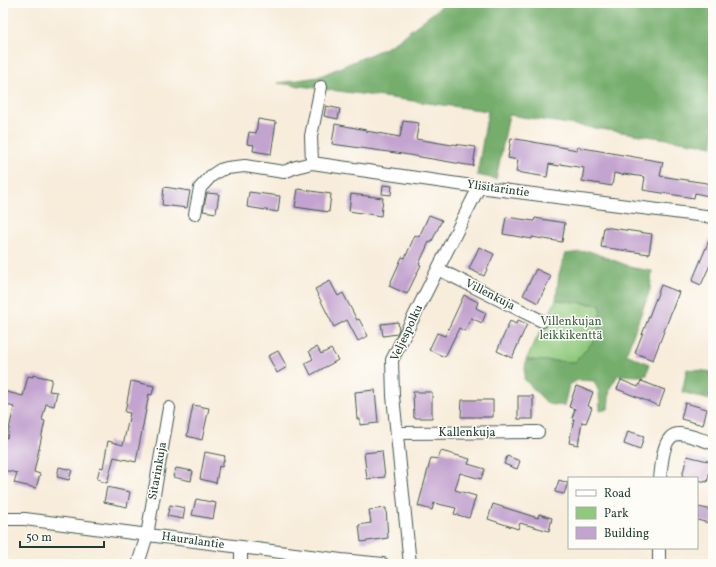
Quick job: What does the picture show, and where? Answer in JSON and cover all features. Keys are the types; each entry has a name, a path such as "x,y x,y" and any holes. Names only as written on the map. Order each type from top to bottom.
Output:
{"street":[{"path":"312,163 311,136 321,87"},
{"name":"Ylisitarintie","path":"195,214 200,188 211,176 220,170 245,166 284,172 296,166 312,163 479,187 713,217"},
{"name":"Veljespolku","path":"410,564 393,396 392,360 479,187"},
{"name":"Villenkuja","path":"438,269 542,321"},
{"name":"Sitarinkuja","path":"138,564 147,535 169,408"},
{"name":"Kallenkuja","path":"397,433 538,432"},
{"path":"660,477 666,442 670,436 681,434 713,443"},
{"name":"Hauralantie","path":"3,519 25,519 341,560 383,564"},
{"path":"240,564 241,547"},
{"path":"659,549 659,564"}],"green space":[{"path":"446,3 713,3 713,146 509,115 496,179 477,175 488,111 278,83 318,77 390,46"},
{"path":"589,251 634,268 652,271 650,290 626,354 649,364 647,375 618,375 610,388 608,409 600,411 599,392 594,381 578,380 569,385 564,406 548,404 524,379 526,360 575,362 598,336 601,305 556,300 559,274 565,254"},
{"name":"Villenkujan leikkikenttä","path":"556,300 601,305 598,336 575,362 526,360"},
{"path":"687,369 713,372 713,401 682,392"}],"building":[{"path":"326,106 340,109 338,119 324,116"},
{"path":"258,119 276,122 271,154 253,151 254,145 247,144 249,132 256,133"},
{"path":"403,121 419,123 416,139 476,147 473,166 332,144 335,124 400,137"},
{"path":"511,138 577,150 577,147 663,162 660,176 713,184 713,197 695,193 694,198 643,190 645,177 624,174 614,173 612,186 582,181 584,168 560,164 559,166 549,164 547,177 516,172 518,160 508,158"},
{"path":"383,185 392,186 391,195 382,194"},
{"path":"164,187 190,191 187,208 162,205"},
{"path":"298,189 331,194 329,212 295,207"},
{"path":"249,192 280,196 278,212 247,207"},
{"path":"207,193 219,194 216,213 203,211"},
{"path":"351,194 383,198 381,216 349,211"},
{"path":"429,215 442,220 431,243 429,242 419,264 421,265 407,294 389,286 402,257 405,258 415,235 419,237"},
{"path":"506,217 534,221 535,218 565,223 562,242 503,234"},
{"path":"604,227 652,234 649,254 601,247"},
{"path":"713,231 713,258 701,285 692,281"},
{"path":"479,247 494,254 484,276 469,269"},
{"path":"536,269 551,276 538,303 523,295"},
{"path":"330,281 338,296 343,293 357,320 359,319 368,336 358,341 347,320 334,327 315,289"},
{"path":"661,285 679,292 653,360 635,353"},
{"path":"464,295 478,302 476,308 486,313 482,323 471,318 465,331 459,328 445,357 429,350 437,333 445,336"},
{"path":"518,320 527,324 512,358 497,351 510,321 516,324"},
{"path":"398,322 399,329 397,334 383,336 381,324"},
{"path":"317,347 321,354 331,349 338,360 311,375 305,363 313,359 309,351"},
{"path":"278,351 287,367 277,373 268,356"},
{"path":"33,375 52,379 49,391 57,392 54,406 46,404 42,420 45,421 34,472 40,474 36,488 14,483 17,473 3,470 3,437 7,438 14,407 3,404 3,391 23,396 28,376 33,377"},
{"path":"621,380 638,387 641,381 665,390 659,406 617,389"},
{"path":"131,381 154,386 152,395 149,394 136,462 114,457 107,483 97,479 100,467 103,468 108,441 123,445 130,413 125,412"},
{"path":"576,386 593,392 588,406 592,408 586,423 582,422 578,445 569,443 574,419 572,418 575,409 569,407"},
{"path":"375,390 378,423 360,425 360,419 357,419 355,392"},
{"path":"413,392 432,392 432,418 414,418"},
{"path":"518,396 533,396 533,419 518,419"},
{"path":"462,400 493,400 493,417 461,417"},
{"path":"685,403 707,409 703,425 681,419"},
{"path":"193,405 209,408 202,440 187,436"},
{"path":"628,431 644,436 640,450 624,444"},
{"path":"382,451 385,477 367,479 364,453"},
{"path":"441,451 470,459 468,464 485,469 481,479 460,473 455,490 476,496 469,518 454,514 456,508 434,503 432,510 418,506 431,458 438,459"},
{"path":"205,452 225,456 222,467 219,466 216,483 200,479"},
{"path":"507,456 520,461 517,469 504,464"},
{"path":"687,456 712,462 707,482 698,480 698,477 682,477"},
{"path":"59,467 72,470 69,480 57,477"},
{"path":"176,468 193,471 191,481 173,477"},
{"path":"559,480 568,483 564,494 555,492"},
{"path":"107,487 130,492 127,507 104,502"},
{"path":"196,499 216,503 213,519 192,515"},
{"path":"493,504 538,518 539,514 552,518 549,531 520,523 518,529 488,519"},
{"path":"170,505 185,508 183,519 167,516"},
{"path":"698,507 713,510 713,524 698,520"},
{"path":"386,508 388,538 361,542 359,525 371,523 369,510"}]}
